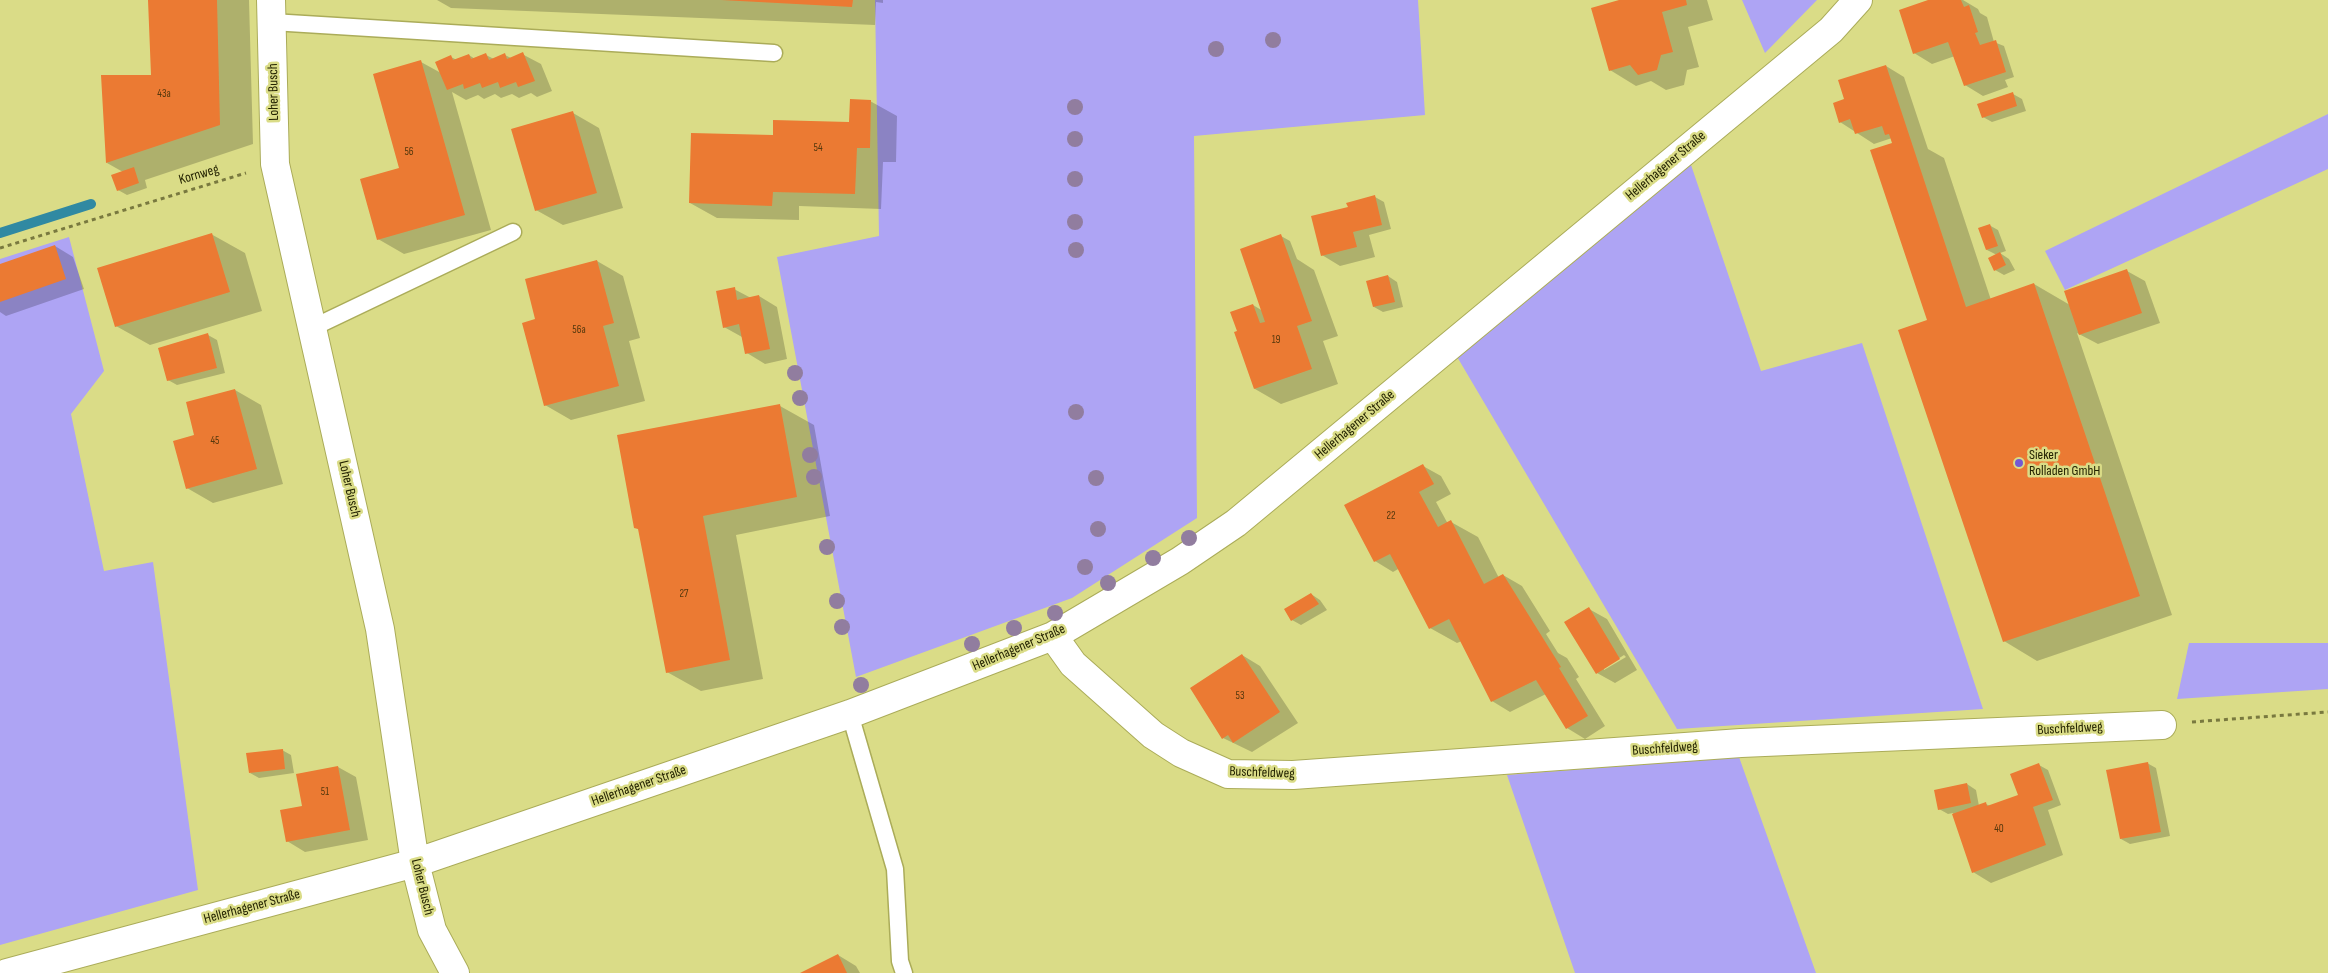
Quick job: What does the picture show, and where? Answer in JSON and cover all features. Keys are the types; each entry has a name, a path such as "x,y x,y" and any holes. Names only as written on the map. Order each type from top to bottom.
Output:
{"street":[{"name":"Hellerhagener Straße","path":"7,973 415,863 850,714 1054,636 1180,561 1236,523 1831,30 1858,0"},
{"name":"Loher Busch","path":"272,11 275,164 380,629 415,863 432,930 455,973"},
{"name":"Buschfeldweg","path":"1054,636 1073,664 1153,735 1181,752 1228,774 1293,775 1741,743 2162,725"}],"lane":[{"path":"272,11 774,52"},
{"path":"312,328 513,232"},
{"path":"850,714 895,869 900,961 904,973"}],"path":[{"name":"Kornweg","path":"0,248 275,164"},
{"path":"2162,725 2328,712"}],"shaded area":[{"path":"875,0 1418,0 1425,115 1194,136 1197,518 1072,598 856,677 777,257 879,236"},
{"path":"1742,0 1817,0 1765,53"},
{"path":"2328,114 2328,169 2065,290 2045,251"},
{"path":"1689,159 1761,371 1862,343 1983,709 1677,729 1456,355"},
{"path":"69,237 104,371 71,414 104,571 153,562 198,890 0,945 0,259"},
{"path":"2189,643 2328,643 2328,689 2177,699"},
{"path":"1739,757 1816,973 1575,973 1507,775"}],"building":[{"path":"148,0 217,0 220,125 106,163 101,75 151,75"},
{"path":"721,0 853,0 852,7"},
{"path":"1619,0 1686,0 1687,5 1662,12 1673,52 1661,55 1657,70 1638,75 1630,65 1609,71 1591,8"},
{"path":"1928,0 1961,0 1964,7 1969,5 1978,32 1975,33 1980,45 1996,40 2006,72 1964,86 1948,42 1913,54 1899,10"},
{"path":"523,52 535,81 518,87 516,82 500,88 498,82 482,88 480,83 464,89 463,84 447,90 435,62 451,55 453,60 469,54 471,59 486,53 489,60 505,53 507,59"},
{"path":"421,60 465,215 377,240 360,179 399,168 373,74"},
{"name":"Sieker Rolladen GmbH","path":"1886,65 1966,307 2034,283 2140,596 2003,642 1898,330 1927,320 1870,150 1892,143 1889,134 1885,135 1882,126 1855,134 1850,119 1839,123 1833,103 1844,99 1838,80"},
{"path":"2013,92 2017,106 1982,118 1977,104"},
{"path":"850,99 871,100 870,148 857,148 855,194 773,192 772,206 689,203 691,133 773,135 773,120 849,122"},
{"path":"573,111 597,193 535,211 511,129"},
{"path":"134,167 139,183 117,191 111,175"},
{"path":"1375,195 1382,225 1353,232 1357,247 1321,256 1311,216 1348,207 1346,203"},
{"path":"1990,224 1998,246 1986,250 1978,228"},
{"path":"212,233 230,292 115,327 97,268"},
{"path":"1281,234 1312,321 1297,326 1312,369 1254,389 1234,332 1237,331 1230,312 1253,304 1260,323 1265,322 1240,249"},
{"path":"55,245 66,279 0,302 0,264"},
{"path":"2000,252 2006,265 1994,271 1988,258"},
{"path":"597,260 614,323 603,326 619,386 544,406 522,323 535,319 525,279"},
{"path":"2127,269 2142,313 2079,335 2064,291"},
{"path":"1388,275 1395,302 1373,307 1366,281"},
{"path":"735,287 737,300 759,295 770,349 745,354 739,324 723,328 716,291"},
{"path":"208,333 217,368 167,381 158,348"},
{"path":"235,389 257,469 186,489 173,441 194,435 186,402"},
{"path":"780,404 797,497 703,516 730,660 666,673 638,529 634,528 617,435"},
{"path":"1423,464 1434,484 1419,492 1438,527 1451,520 1484,584 1503,574 1561,667 1559,668 1588,716 1566,729 1536,680 1491,702 1449,619 1429,629 1390,554 1374,562 1344,505"},
{"path":"1311,593 1319,604 1291,621 1284,609"},
{"path":"1589,607 1620,659 1596,674 1564,622"},
{"path":"1242,654 1280,712 1233,743 1228,735 1222,739 1190,688"},
{"path":"283,749 285,769 249,773 246,753"},
{"path":"2148,762 2161,832 2120,839 2106,770"},
{"path":"2039,763 2053,800 2033,807 2046,845 1972,873 1952,814 1986,802 1987,806 2018,795 2010,774"},
{"path":"338,766 350,830 286,842 280,810 302,806 296,774"},
{"path":"1967,783 1971,803 1938,810 1934,790"},
{"path":"838,954 847,973 800,973"}],"waterway":[{"path":"0,233 91,204"}],"place":[{"name":"Sieker Rolladen GmbH","path":"2019,463"}]}
